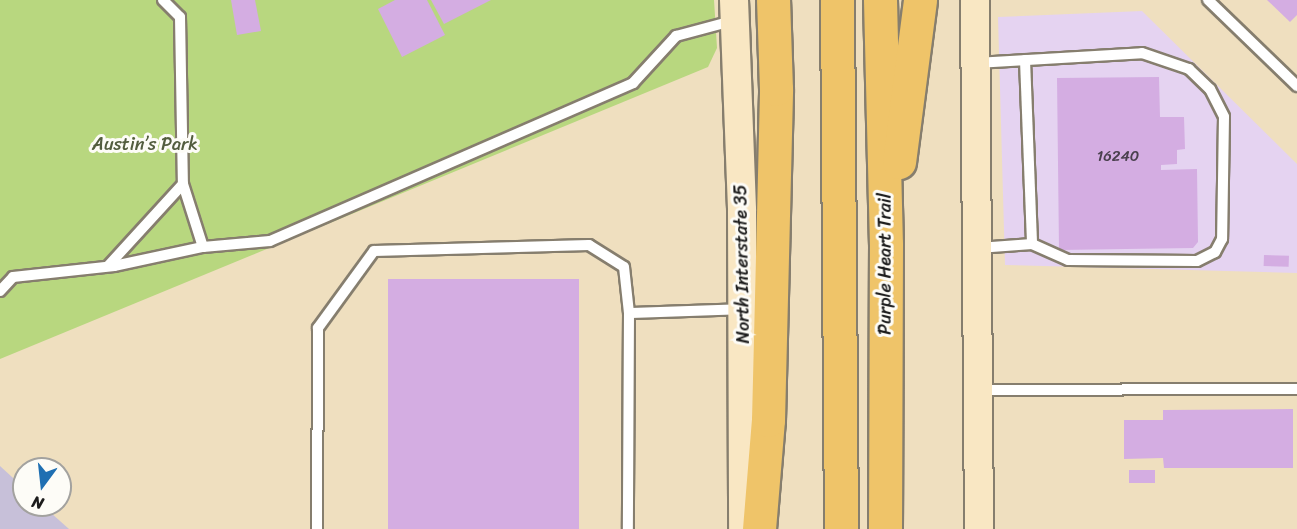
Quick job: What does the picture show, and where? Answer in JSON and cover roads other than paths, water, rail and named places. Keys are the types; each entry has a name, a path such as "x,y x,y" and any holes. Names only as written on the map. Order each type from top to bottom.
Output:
{"highway":[{"path":"759,529 768,420 776,89 773,0"},
{"path":"837,0 841,529"},
{"name":"Purple Heart Trail","path":"880,0 886,244 885,529"},
{"path":"886,244 920,0"}],"main road":[{"path":"975,0 979,529"},
{"name":"North Interstate 35","path":"735,10 742,309 743,529"}],"lane":[{"path":"163,0 180,17 183,38 183,184 204,247"},
{"path":"1208,0 1296,84"},
{"path":"0,291 13,277 108,266 204,247 270,241 633,83 676,36 735,10"},
{"path":"976,63 1142,53 1189,69 1210,89 1224,117 1222,239 1215,252 1197,261 1068,260 1032,244 977,248"},
{"path":"1025,60 1032,244"},
{"path":"108,266 183,184"},
{"path":"317,529 318,328 375,251 589,245 624,267 628,313 628,529"},
{"path":"628,313 742,309"},
{"path":"979,390 1297,389"}],"park label":[{"name":"Austin’s Park","path":"145,144"}]}
